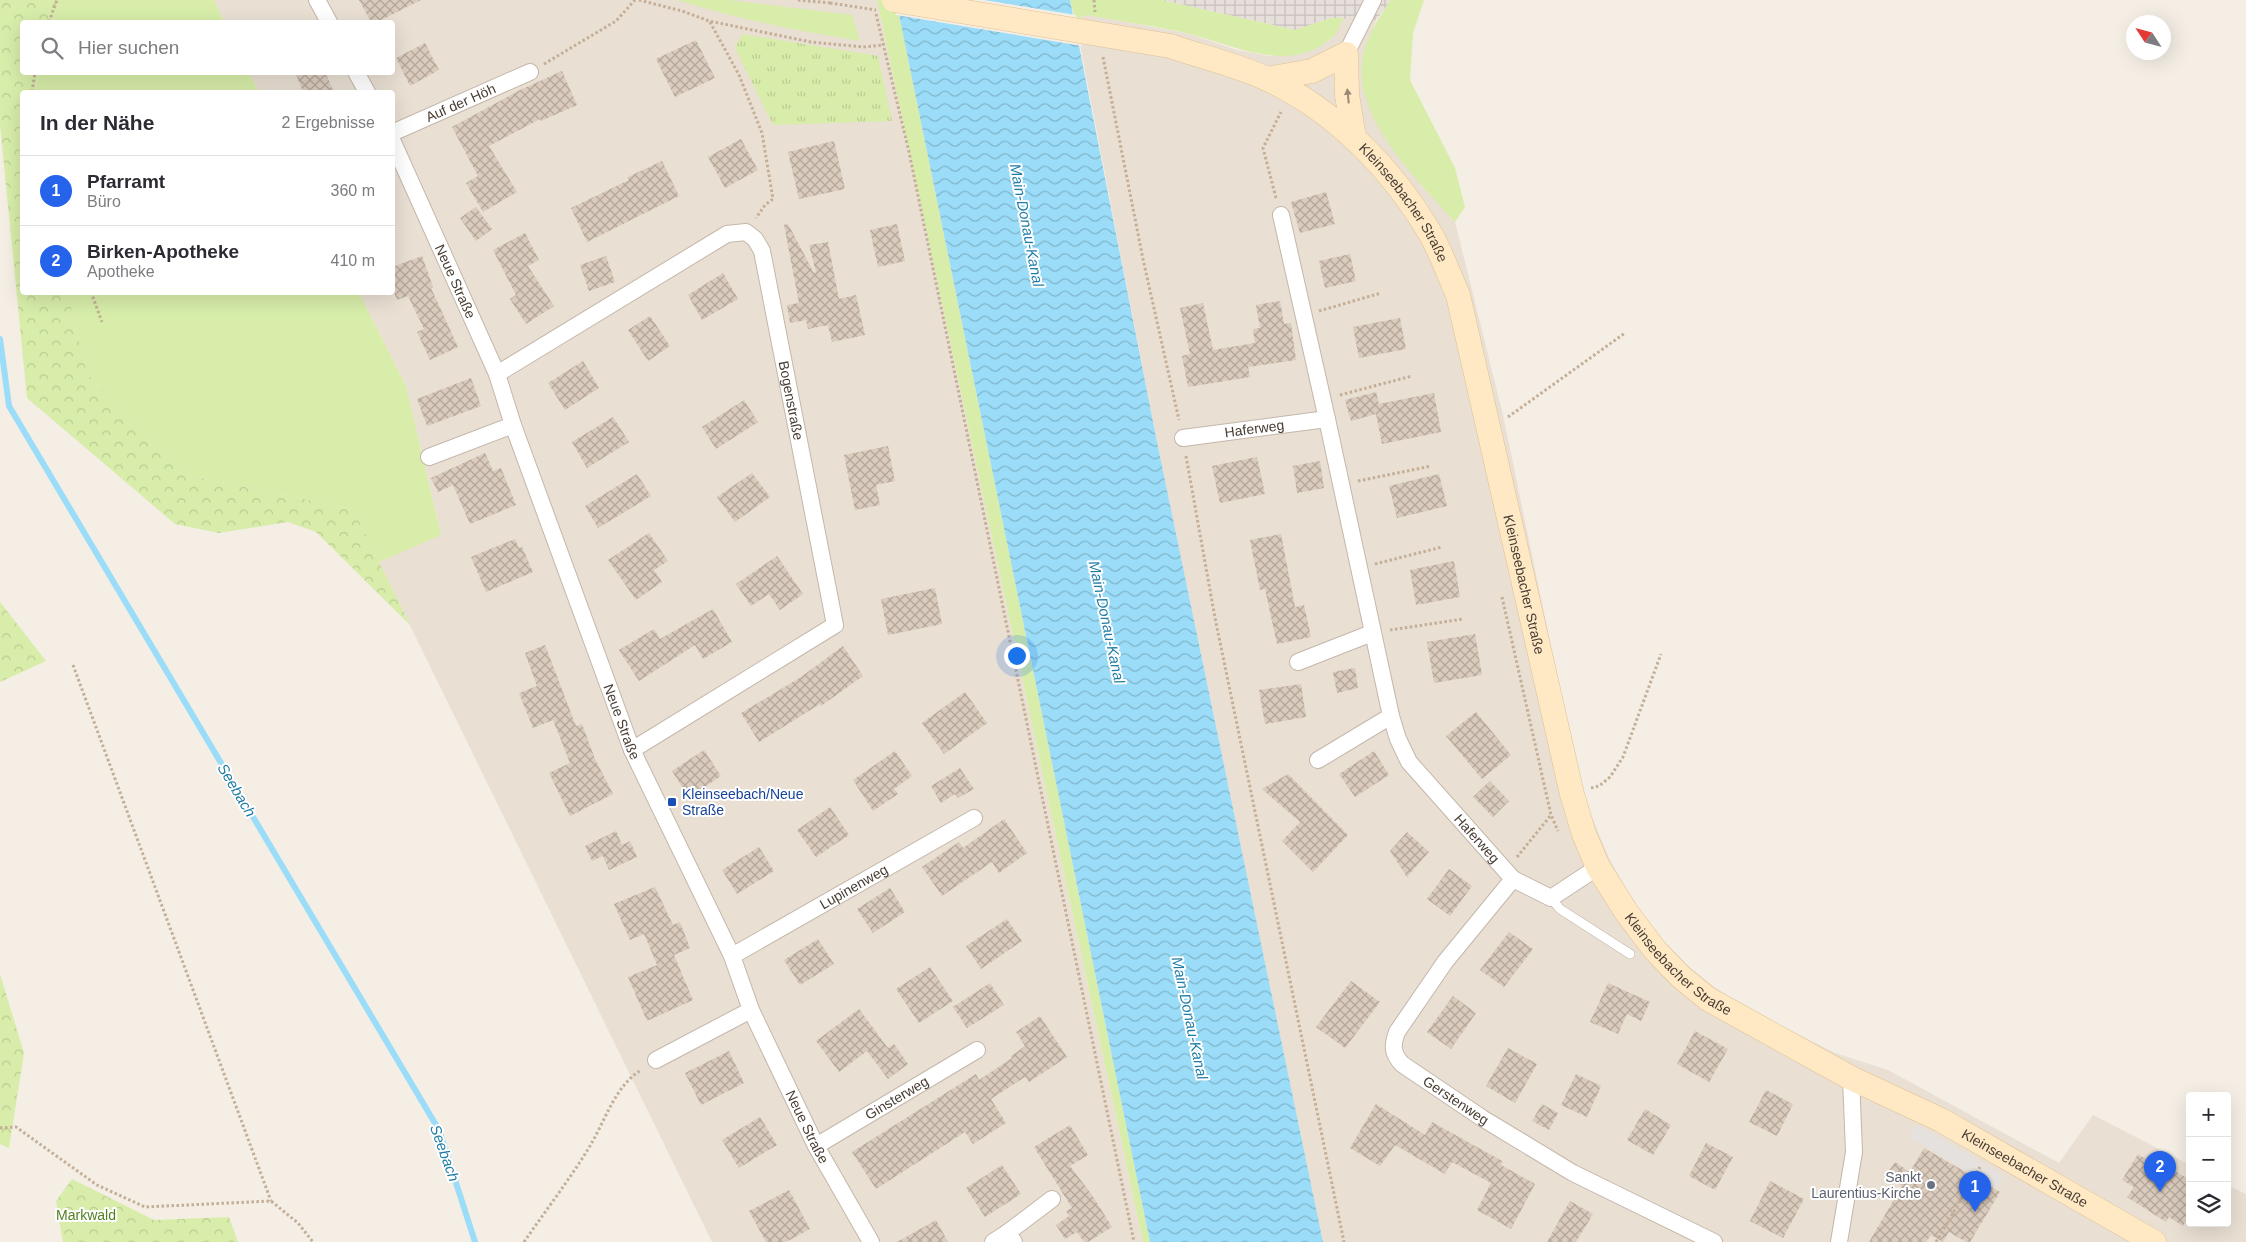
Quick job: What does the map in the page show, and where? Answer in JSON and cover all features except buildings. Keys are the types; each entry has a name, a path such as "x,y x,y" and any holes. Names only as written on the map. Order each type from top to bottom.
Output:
{"street":[{"path":"317,0 328,20"},
{"name":"Kleinseebacher Straße","path":"894,0 1170,46 1267,79 1312,104 1354,138 1399,187 1430,234 1458,295 1572,794 1584,834 1598,866 1632,920 1655,950 1681,977 1708,999 1851,1078 1941,1120 2154,1242"},
{"path":"1354,138 1347,95 1346,54 1373,0"},
{"path":"1267,79 1312,71 1346,54"},
{"name":"Auf der Höh","path":"395,132 530,72"},
{"path":"358,75 366,90"},
{"name":"Neue Straße","path":"395,147 497,374 513,425 632,750 732,956 751,1010 816,1146 871,1242"},
{"name":"Haferweg","path":"1281,215 1372,632 1398,739 1409,762 1509,875 1551,898"},
{"name":"Bogenstraße","path":"497,374 727,234 746,232 756,239 762,251 834,624 632,750"},
{"name":"Haferweg","path":"1183,438 1327,419"},
{"path":"429,457 513,425"},
{"path":"1298,662 1372,632"},
{"path":"1318,760 1391,716"},
{"name":"Lupinenweg","path":"732,956 974,818"},
{"path":"1551,898 1598,866"},
{"name":"Gerstenweg","path":"1509,875 1445,962 1397,1032 1393,1045 1395,1056 1402,1064 1482,1118 1573,1173 1714,1242"},
{"path":"656,1060 751,1010"},
{"name":"Ginsterweg","path":"816,1146 977,1050"},
{"path":"1839,1242 1854,1152 1851,1078"},
{"path":"993,1242 1010,1237 1052,1199"}],"lane":[{"path":"1551,898 1560,909 1630,954"}],"path":[{"path":"50,20 57,0"},
{"path":"530,72 616,22 635,0"},
{"path":"640,0 682,11 709,21 811,42 863,47 882,45"},
{"path":"798,0 830,3"},
{"path":"873,0 882,45 909,152 1134,1242"},
{"path":"709,21 739,75 762,133 773,199 765,205"},
{"path":"32,90 35,75"},
{"path":"1112,103 1143,259 1183,438 1215,618 1344,1242"},
{"path":"1274,108 1288,116"},
{"path":"1281,112 1263,148 1281,215"},
{"path":"1304,315 1381,293"},
{"path":"92,295 102,322"},
{"path":"1522,407 1625,333"},
{"path":"1322,399 1412,376"},
{"path":"1341,485 1431,466"},
{"path":"1359,568 1442,547"},
{"path":"1501,591 1551,815 1559,833"},
{"path":"1372,632 1463,619"},
{"path":"1572,794 1599,786 1610,777 1623,757 1661,654"},
{"path":"73,665 271,1201 298,1224 313,1242"},
{"path":"1509,875 1551,815"},
{"path":"524,1242 589,1147 622,1088 632,1076 656,1060"},
{"path":"0,1128 16,1127 97,1184 145,1207 271,1201"},
{"path":"1936,1242 1975,1176"}],"shaded area":[{"path":"214,0 877,0 1143,1242 712,1242 379,562 441,534 406,386 360,295 395,295 395,90 258,90 250,75 395,75 395,20 223,20"},
{"path":"1161,0 1391,0 1376,20 1331,18 1295,30"},
{"path":"1088,15 1190,34 1237,50 1269,56 1305,53 1330,40 1344,18 1376,20 1362,62 1421,185 1455,222 1503,415 1581,791 1609,858 1635,906 1663,941 1688,966 1714,987 1750,1010 1835,1053 1888,1070 2059,1163 2093,1115 2186,1163 2186,1227 2231,1227 2231,1187 2246,1194 2246,1242 1323,1242 1157,442 1075,19"},
{"path":"1916,1125 2004,1176 1997,1188 1909,1137"}],"green space":[{"path":"0,0 57,0 52,20 20,20 20,75 39,75 35,90 20,90 20,295 68,295 87,374 190,476 353,509 410,625 316,532 288,522 219,533 175,524 27,398 0,125"},
{"path":"57,0 214,0 223,20 52,20"},
{"path":"678,0 729,0 852,15 860,41 768,24"},
{"path":"877,0 896,0 1150,1242 1143,1242"},
{"path":"1070,0 1161,0 1295,30 1331,18 1344,18 1336,33 1313,50 1296,55 1278,56 1242,50 1190,34 1152,26 1088,15 1075,19"},
{"path":"1391,0 1424,0 1413,33 1410,80 1455,168 1465,207 1455,222 1392,149 1379,128 1369,106 1363,84 1363,54 1373,30"},
{"path":"742,34 878,56 892,121 773,125 735,48"},
{"path":"39,75 250,75 258,90 35,90"},
{"path":"68,295 360,295 406,386 441,535 379,562 353,509 190,476 87,374"},
{"path":"0,602 46,661 0,682"},
{"path":"0,974 24,1053 9,1148 0,1144"},
{"name":"Markwald","path":"72,1179 154,1220 229,1217 238,1242 63,1242 56,1201"}],"water":[{"name":"Main-Donau-Kanal","path":"896,0 1070,0 1157,442 1323,1242 1150,1242"}],"pier":[{"path":"893,0 984,0 1076,15 1082,46 896,15"}],"waterway":[{"name":"Seebach","path":"0,339 9,406 439,1130 475,1242"}],"place":[{"name":"Kleinseebach/Neue Straße","path":"672,802"},
{"name":"Sankt Laurentius-Kirche","path":"1931,1185"},
{"name":"Birken-Apotheke","path":"2160,1192"},
{"name":"Pfarramt","path":"1975,1212"}]}
